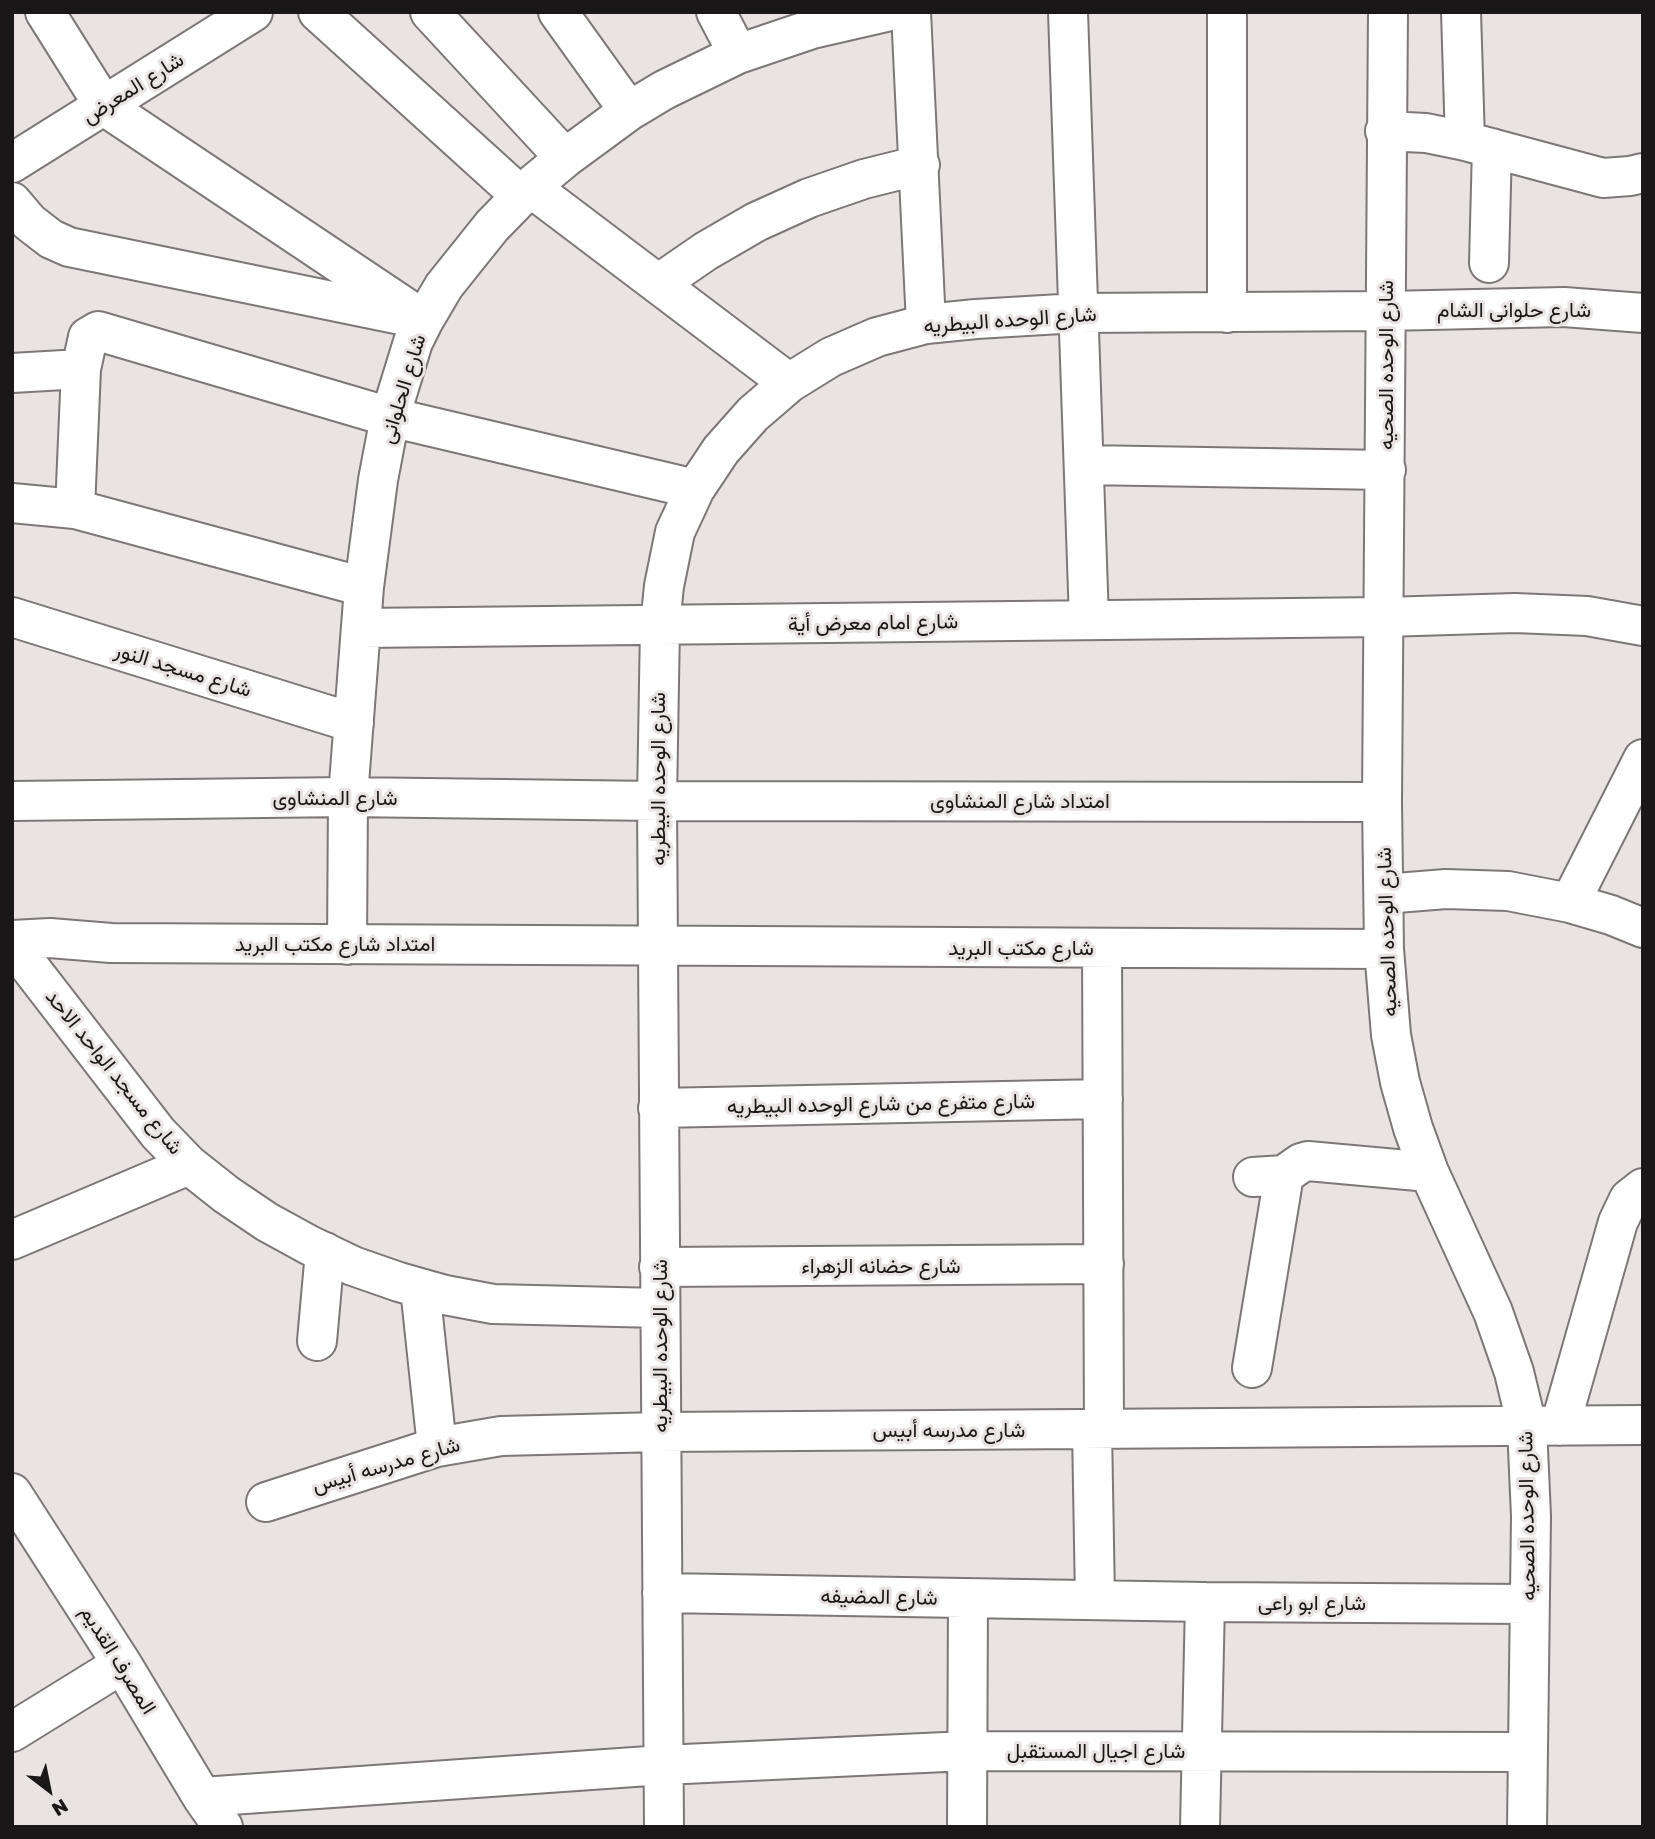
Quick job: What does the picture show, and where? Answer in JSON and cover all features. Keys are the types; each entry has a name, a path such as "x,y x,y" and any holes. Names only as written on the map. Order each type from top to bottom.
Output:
{"street":[{"path":"46,12 104,106 424,320"},
{"name":"شارع المعرض","path":"12,163 253,12"},
{"path":"317,12 525,192 659,284 789,383"},
{"path":"430,12 565,158"},
{"path":"558,12 629,111"},
{"path":"716,12 738,54"},
{"name":"شارع الحلوانى","path":"347,944 348,797 364,587 378,480 390,417 412,342 424,320 444,286 492,226 525,192 565,158 629,111 664,90 808,21 886,12"},
{"path":"911,12 926,324"},
{"path":"1068,12 1089,621"},
{"path":"1227,12 1227,313"},
{"name":"شارع الوحده الصحيه","path":"1388,12 1382,802 1384,949 1391,1035 1413,1128 1429,1172 1493,1311 1514,1371 1543,1426 1531,1516 1527,1827"},
{"path":"1461,12 1478,144 1489,263"},
{"path":"1385,131 1426,133 1478,144 1603,178 1643,173"},
{"path":"659,284 706,251 756,222 809,198 920,164"},
{"path":"12,202 29,222 51,239 69,247 424,320"},
{"name":"شارع حلوانى الشام","path":"1386,311 1564,307 1643,313"},
{"name":"شارع الوحده البيطريه","path":"664,1827 658,1108 657,800 660,625 664,586 675,532 695,489 721,450 753,414 789,383 831,357 877,337 926,324 1079,313 1386,311"},
{"path":"75,509 82,369 88,337 98,331 390,417 695,489"},
{"path":"12,373 82,369"},
{"path":"1084,465 1385,470"},
{"path":"12,503 75,509 364,587"},
{"name":"شارع امام معرض أية","path":"361,628 1089,621 1515,613 1587,616 1643,626"},
{"name":"شارع مسجد النور","path":"12,617 354,723"},
{"path":"1570,903 1643,759"},
{"name":"شارع المنشاوى","path":"12,801 348,797 657,800"},
{"name":"امتداد شارع المنشاوى","path":"657,800 1382,802"},
{"path":"1384,894 1446,889 1508,891 1570,903 1643,928"},
{"name":"امتداد شارع مكتب البريد","path":"12,942 50,938 111,943 658,946"},
{"name":"شارع مسجد الواحد الاحد","path":"12,942 142,1113 189,1165 267,1222 353,1266 420,1288 493,1304 659,1308"},
{"name":"شارع مكتب البريد","path":"658,946 1384,949"},
{"path":"1095,1600 1104,1264 1102,948"},
{"name":"شارع متفرع من شارع الوحده البيطريه","path":"658,1108 1103,1099"},
{"path":"1252,1368 1269,1176 1306,1161 1429,1172"},
{"path":"12,1240 189,1165"},
{"path":"1543,1426 1618,1222 1629,1199 1643,1188"},
{"path":"317,1340 325,1252"},
{"name":"شارع حضانه الزهراء","path":"659,1267 1104,1264"},
{"path":"420,1288 437,1447"},
{"name":"شارع مدرسه أبيس","path":"266,1502 437,1447 501,1436 660,1432 1643,1424"},
{"name":"المصرف القديم","path":"12,1493 122,1664 212,1812"},
{"name":"شارع المضيفه","path":"662,1594 1095,1600"},
{"path":"967,1827 968,1598"},
{"name":"شارع ابو راعى","path":"1095,1600 1529,1604"},
{"path":"1200,1827 1205,1602"},
{"path":"12,1732 122,1664"},
{"name":"شارع اجيال المستقبل","path":"212,1812 663,1765 967,1751 1528,1752"}]}
